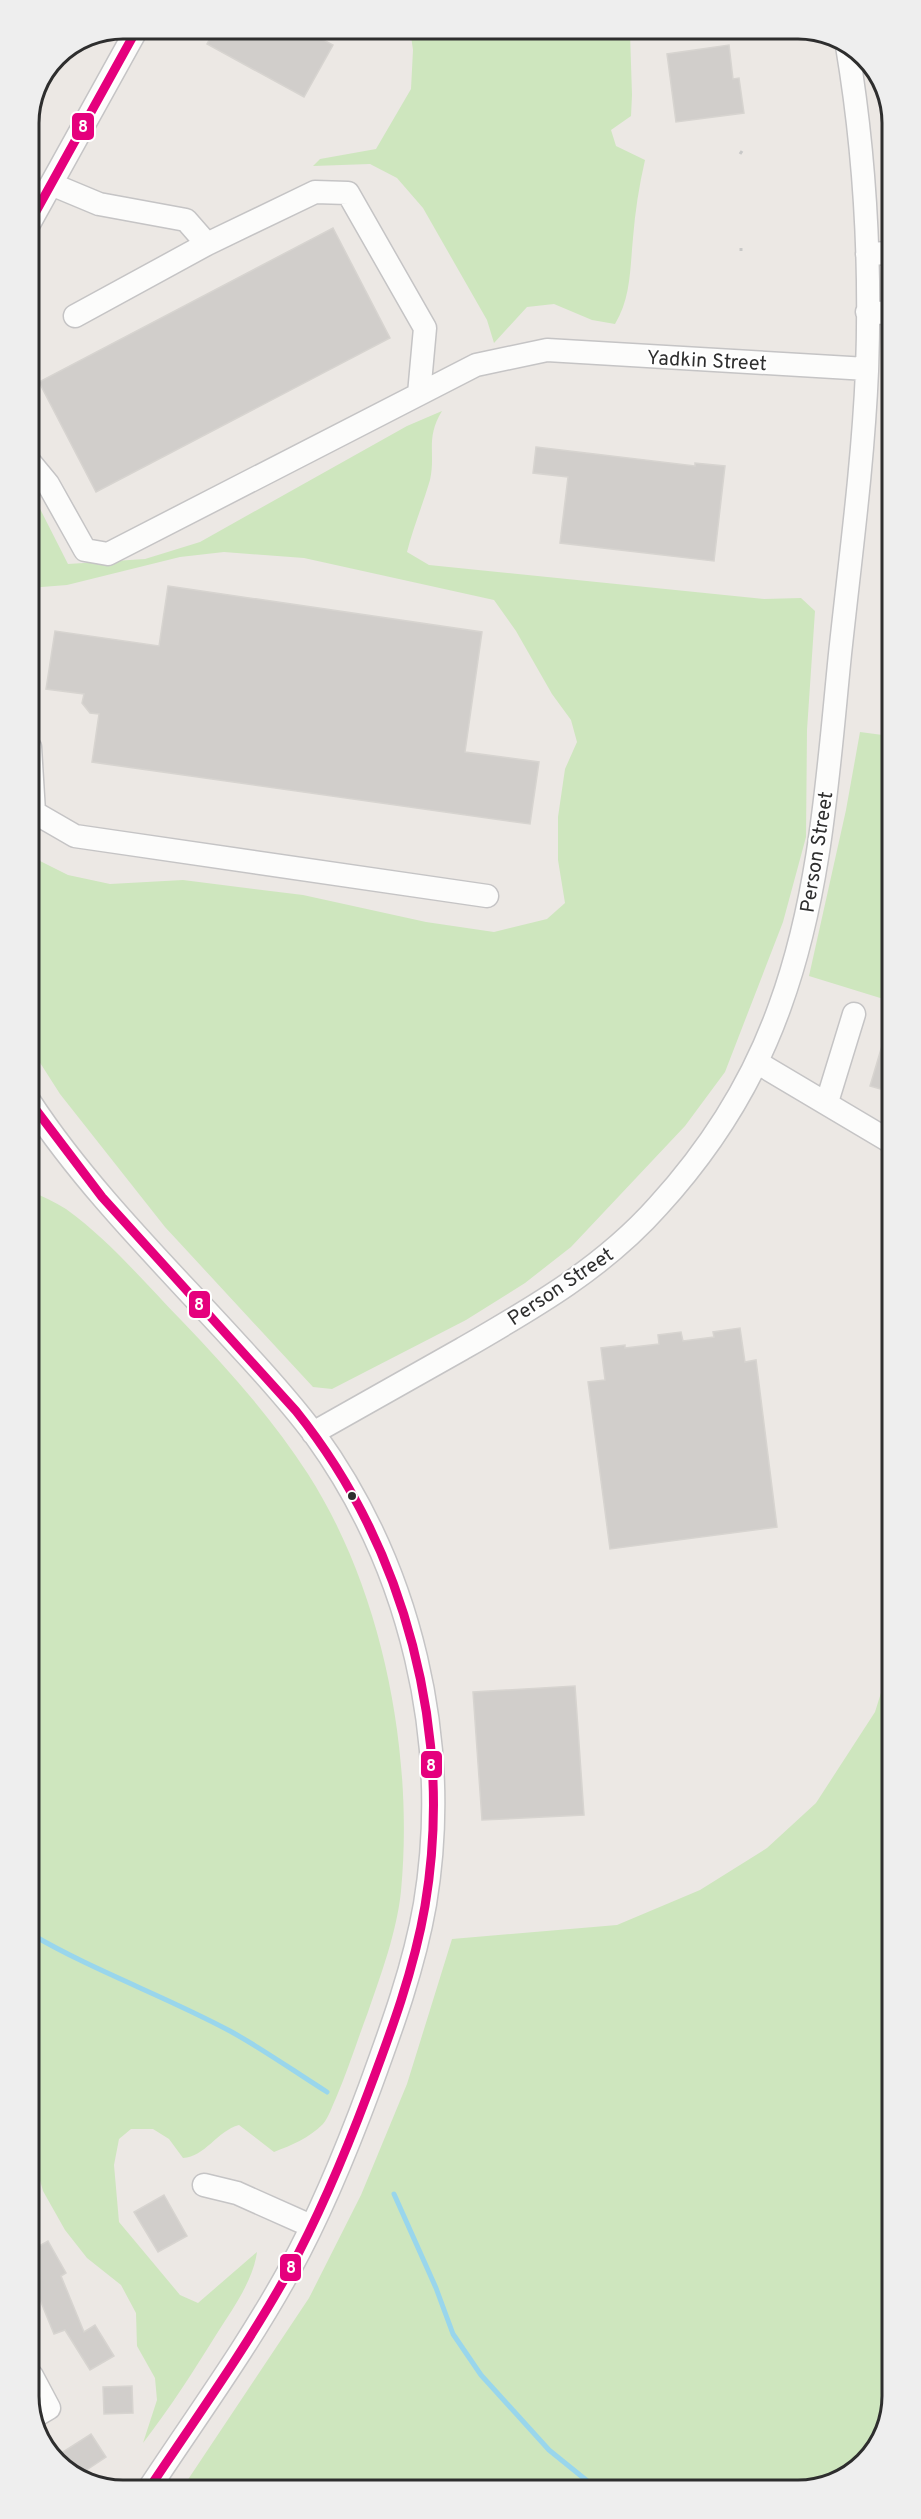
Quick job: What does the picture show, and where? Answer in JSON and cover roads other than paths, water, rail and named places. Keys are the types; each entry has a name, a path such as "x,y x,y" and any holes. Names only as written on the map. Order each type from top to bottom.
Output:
{"street":[{"path":"39,205 131,39"},
{"name":"Person Street","path":"314,1433 545,1301 602,1261 660,1204 699,1155 758,1063 781,1004 804,930 824,816 855,516 867,369 867,312 878,254 848,56"},
{"path":"51,183 99,204 186,220 207,244"},
{"path":"75,316 207,244 315,192 348,193 425,328 419,394"},
{"path":"867,312 882,313"},
{"name":"Yadkin Street","path":"39,473 48,484 85,550 108,554 476,365 547,350 867,369"},
{"path":"39,815 75,836 487,896"},
{"path":"827,1102 854,1014"},
{"path":"758,1063 882,1136"},
{"path":"39,1116 93,1185 275,1386 314,1433 346,1482 369,1525 400,1601 421,1683 429,1739 433,1822 432,1854 425,1905 414,1958 396,2016 348,2147 292,2265 248,2340 154,2480"},
{"path":"204,2185 237,2193 311,2226"},
{"path":"39,2389 49,2408 41,2413"}],"waterway":[{"path":"39,1938 230,2031 327,2092"},
{"path":"394,2194 436,2288 453,2334 481,2375 549,2450 586,2480"}]}
